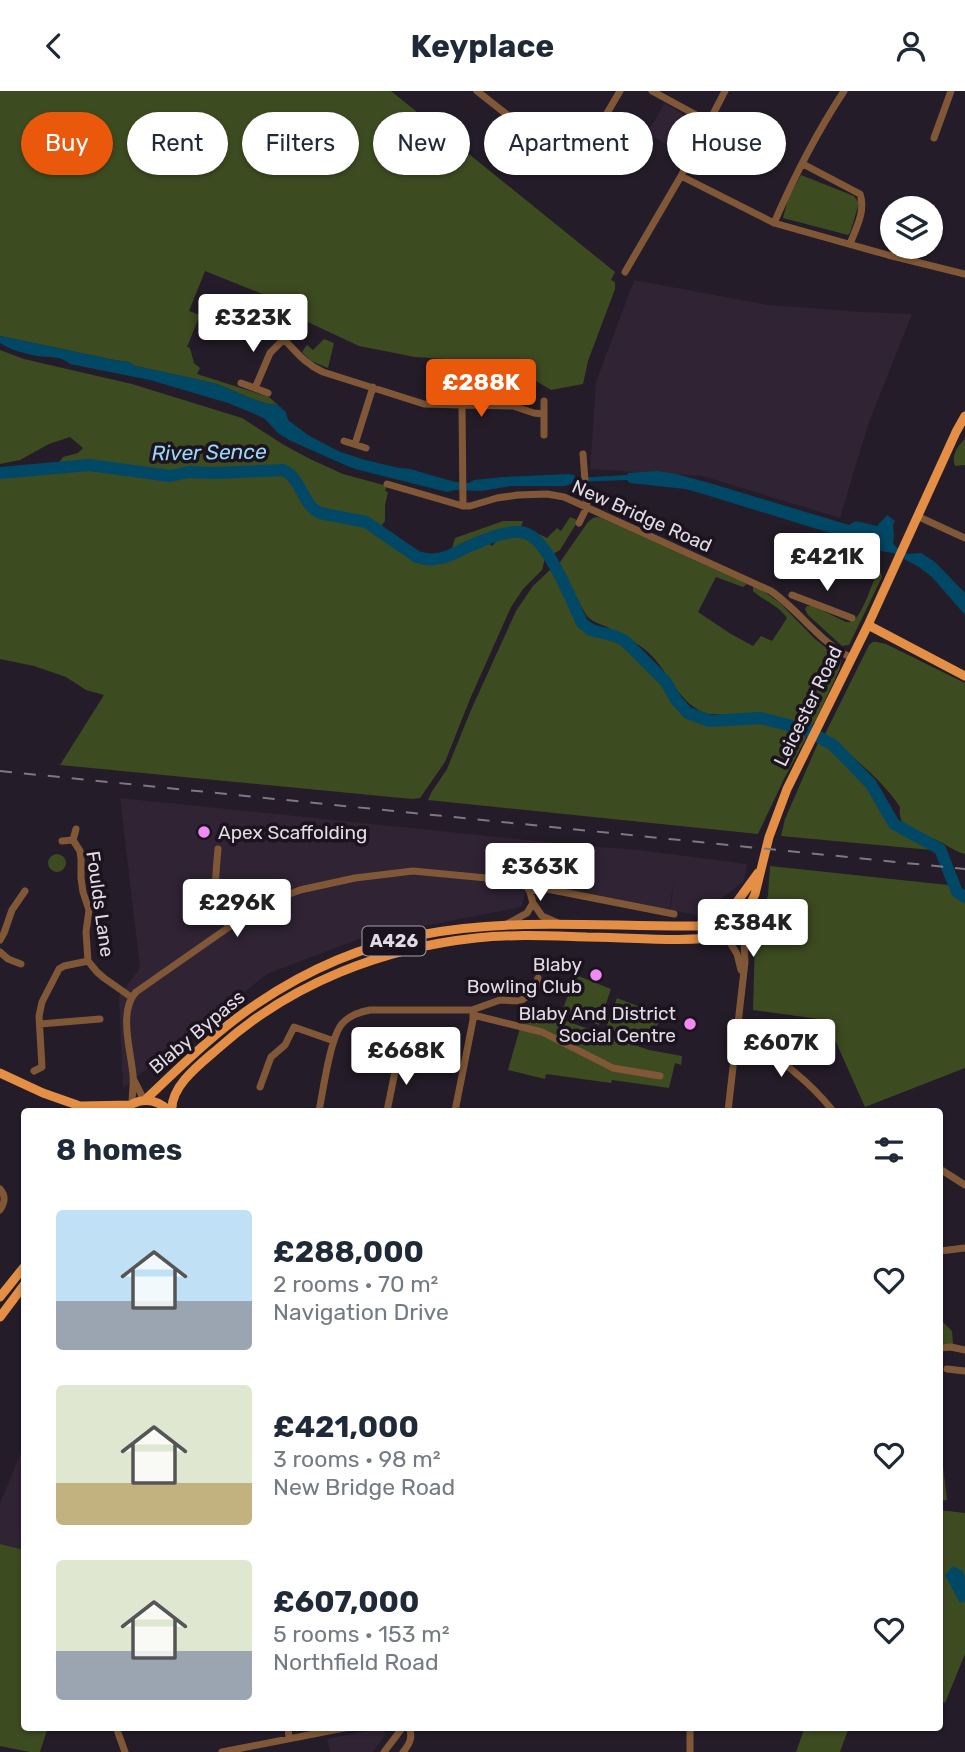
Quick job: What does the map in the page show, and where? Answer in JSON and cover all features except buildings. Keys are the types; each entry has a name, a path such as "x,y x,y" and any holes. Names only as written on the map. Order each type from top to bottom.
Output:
{"main road":[{"path":"917,516 965,416"},
{"name":"Leicester Road","path":"741,927 753,901 769,837 787,789 868,625 917,516"},
{"path":"868,625 965,676"},
{"name":"Leicester Road","path":"724,918 741,898 762,865"},
{"path":"736,917 741,927 736,936 726,936 721,930 724,918 736,917"},
{"name":"Blaby Bypass","path":"144,1100 225,1027 277,990 317,969 370,947 419,935 503,926 697,926 724,918"},
{"name":"Blaby Bypass","path":"171,1108 176,1091 194,1070 261,1014 327,978 394,953 479,938 546,936 681,939 726,936"},
{"path":"0,1073 84,1108"},
{"path":"80,1106 128,1107 144,1100 159,1103 166,1108"},
{"path":"0,1297 21,1271"},
{"path":"0,1317 21,1289"}],"street":[{"path":"477,91 567,162 575,164 620,91"},
{"path":"652,91 691,112"},
{"path":"714,112 725,91"},
{"path":"774,223 791,186 844,91"},
{"path":"934,138 951,91"},
{"path":"803,164 860,194 863,203 860,220 850,244"},
{"path":"625,272 681,176 774,223 965,274"},
{"path":"254,323 270,329 300,358 323,372 424,404 513,406 534,414 544,414"},
{"path":"255,388 270,353 283,339"},
{"path":"241,383 268,393"},
{"path":"355,444 373,387"},
{"path":"544,401 544,435"},
{"path":"462,405 463,502"},
{"path":"344,441 366,448"},
{"path":"579,523 587,507 583,454"},
{"name":"New Bridge Road","path":"387,484 470,506 496,498 547,494 564,497 771,591 836,650 852,658"},
{"path":"917,516 965,538"},
{"path":"792,595 841,617 852,618"},
{"path":"793,609 804,600"},
{"name":"Foulds Lane","path":"73,840 76,829"},
{"name":"Foulds Lane","path":"62,841 73,840"},
{"name":"Foulds Lane","path":"73,840 81,859 83,892 89,910 86,932 88,961 97,972 131,997"},
{"path":"218,849 216,898 229,927"},
{"path":"144,1100 134,1079 127,1032 127,1008 131,997 229,927 274,900 299,890 355,878 413,871 521,883 530,892 533,903 542,916 562,925"},
{"path":"530,892 542,888 674,913"},
{"path":"0,940 12,910 25,891"},
{"path":"19,901 27,906"},
{"path":"503,926 527,913 533,903"},
{"path":"636,917 638,907"},
{"name":"Leicester Road","path":"728,1108 745,955 741,927"},
{"name":"Leicester Road","path":"726,936 739,959 742,978"},
{"path":"0,952 8,959 21,964"},
{"path":"34,1071 45,1068 40,1024 42,1002 59,969 88,961"},
{"path":"472,1012 500,1000 520,1001 531,994 538,978"},
{"path":"320,1108 334,1041 340,1027 347,1019 364,1011 472,1012 542,1032 613,1068 660,1076"},
{"path":"456,1108 473,1020 472,1012"},
{"path":"40,1024 100,1020"},
{"path":"285,1022 334,1041"},
{"path":"264,1083 271,1057 285,1045 294,1027"},
{"path":"737,1033 743,1034 803,1078 830,1108"},
{"path":"388,1108 398,1057"},
{"path":"128,1107 134,1079"},
{"path":"943,1170 965,1185"},
{"path":"0,1189 4,1197 0,1210"},
{"path":"943,1251 965,1248"},
{"path":"943,1347 965,1350"},
{"path":"947,1369 965,1371"},
{"path":"117,1731 125,1752"},
{"path":"288,1731 289,1738"},
{"path":"222,1752 327,1731"},
{"path":"384,1752 400,1731"},
{"path":"403,1752 410,1741 411,1731"},
{"path":"690,1731 691,1752"}],"shaded area":[{"path":"665,103 679,112 667,112 667,145 653,137 653,123"},
{"path":"634,280 768,305 912,314 868,425 840,518 702,476 590,469 596,382"},
{"path":"120,798 639,850 747,864 744,881 700,916 670,910 675,875 669,910 531,885 521,907 359,939 267,974 123,1088 119,996 140,968"},
{"path":"389,1044 427,1055 426,1072 385,1058"},
{"path":"21,1452 21,1549 0,1544 0,1503"},
{"path":"367,1731 385,1731 373,1752 330,1752 327,1739"}],"green space":[{"path":"0,91 391,91 417,112 373,112 373,175 470,175 470,155 484,166 484,175 495,175 615,272 611,280 615,282 615,289 588,361 583,384 551,390 518,370 491,362 415,357 359,346 297,317 285,303 205,271 189,311 200,315 187,347 190,348 194,363 200,368 197,374 269,397 278,405 255,400 216,384 135,366 129,362 0,336"},
{"path":"801,175 854,196 859,203 848,235 783,218 788,199"},
{"path":"324,339 334,343 328,368 311,361 302,352 307,345 313,350"},
{"path":"0,350 24,359 132,384 242,418 310,459 343,474 387,486 385,521 375,535 385,537 414,560 428,563 447,561 477,545 487,542 492,546 498,540 513,536 528,540 540,551 545,558 542,570 523,589 511,607 445,762 420,798 60,765 104,695 86,690 66,677 34,666 0,659 0,476 52,472 63,457 78,453 83,448 70,437 49,444 20,460 0,464"},
{"path":"965,439 965,465 955,466 956,451"},
{"path":"570,517 577,520 576,524 560,550 553,554 541,539 526,528 547,538 557,528 561,531"},
{"path":"597,517 747,584 743,587 716,577 698,612 731,634 753,646 761,636 772,641 787,618 753,591 756,586 779,602 815,639 838,657 841,660 840,668 811,727 769,716 709,714 699,710 682,696 644,649 588,617 558,565 588,522"},
{"path":"503,521 523,521 521,527 472,540 455,550 452,548 455,538"},
{"path":"553,567 582,626 598,636 625,643 663,681 679,706 690,716 709,723 761,720 805,730 806,738 758,834 428,800 447,769 516,611 533,586"},
{"path":"877,573 881,573 882,577 849,645 842,646 808,615 805,609 807,606 813,606 846,622 852,621 863,607"},
{"path":"873,642 886,644 965,683 965,854 905,825 900,815 900,807 884,786 825,734 869,645"},
{"path":"821,742 876,793 895,828 931,850 781,836 785,819 818,743"},
{"path":"53,854 61,854 66,863 64,870 53,872 48,867 48,859"},
{"path":"770,866 948,885 965,899 965,1068 865,1107 826,1020 753,1010 755,939 768,895"},
{"path":"576,975 611,989 599,1025 562,1011"},
{"path":"617,998 661,1015 650,1045 606,1028"},
{"path":"526,1007 649,1050 682,1056 681,1065 675,1063 669,1088 546,1074 545,1079 508,1070"},
{"path":"943,1322 952,1331 953,1344 943,1344"},
{"path":"943,1467 947,1500 943,1501"},
{"path":"943,1510 965,1513 965,1654 945,1703"},
{"path":"0,1544 21,1549 21,1731 47,1731 40,1752 0,1746"},
{"path":"804,1731 848,1731 840,1752 796,1752"}],"water":[{"path":"0,336 129,362 135,366 216,384 255,400 278,405 286,412 288,420 308,435 338,451 455,482 569,474 576,478 658,471 713,484 849,525 856,521 877,526 887,515 895,521 893,543 896,547 908,554 921,553 935,562 965,593 965,615 932,577 893,553 876,550 859,542 700,493 630,483 627,480 447,492 355,469 289,440 265,419 228,403 150,380 70,364 59,358 23,353 0,343"},
{"path":"953,1566 963,1571 965,1577 965,1601 960,1603 945,1575"}],"waterway":[{"name":"River Sence","path":"0,473 89,465 170,476 189,472 283,470 294,479 309,504 320,513 366,522 417,557 429,559 446,557 503,534 525,533 534,538 551,559 582,623 591,630 625,641 666,682 676,700 688,713 710,721 760,718 805,729 833,745 871,784 894,824 940,849 957,892 965,897"}],"railway":[{"path":"0,771 965,869"}],"place":[{"name":"Apex Scaffolding","path":"204,832"},
{"name":"Blaby Bowling Club","path":"596,975"},
{"name":"Blaby And District Social Centre","path":"690,1024"}]}
